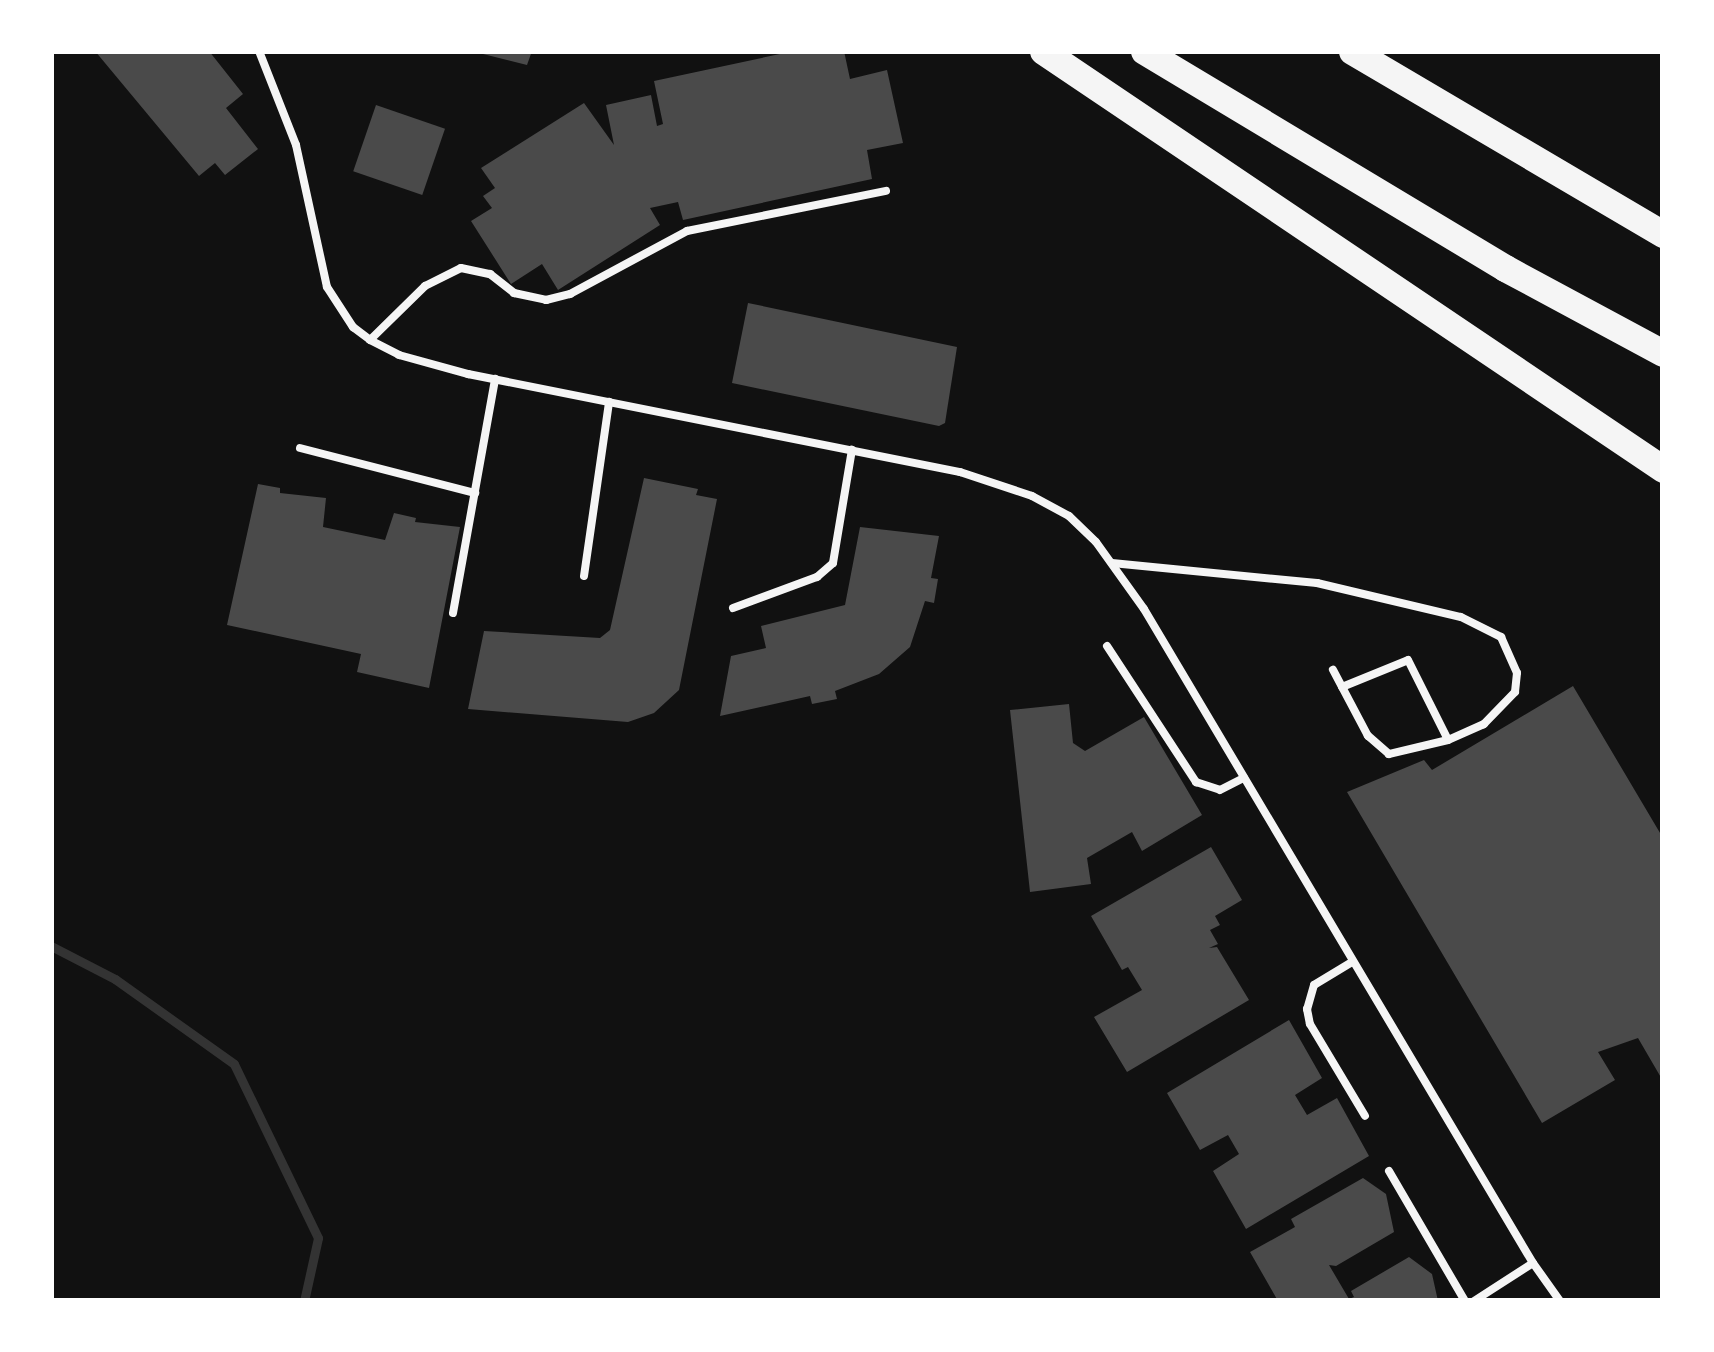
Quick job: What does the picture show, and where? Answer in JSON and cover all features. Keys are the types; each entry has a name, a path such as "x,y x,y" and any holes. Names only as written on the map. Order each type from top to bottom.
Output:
{"highway":[{"path":"1042,51 1663,469"},
{"path":"1144,51 1505,268 1663,353"},
{"path":"1352,51 1663,234"}],"lane":[{"path":"260,51 296,145 327,286 353,327 370,340 399,355 495,379 960,472 1032,496 1069,516 1111,562 1533,1263 1561,1301"},
{"path":"370,340 425,286 461,268 490,274 514,293 546,300 570,294 687,231 886,191"},
{"path":"453,613 495,379"},
{"path":"584,576 609,402"},
{"path":"300,448 475,493"},
{"path":"734,608 818,577 833,563 852,451"},
{"path":"1111,562 1317,583 1482,626 1511,650 1515,692 1484,724 1448,740 1389,754 1368,736 1333,670"},
{"path":"1107,646 1196,782 1220,790 1244,778"},
{"path":"1342,688 1408,661 1448,740"},
{"path":"1352,962 1314,985 1307,1010 1310,1024 1365,1116"},
{"path":"1389,1171 1469,1301 1533,1263"}],"building":[{"path":"95,51 209,51 243,94 226,108 258,149 225,175 215,163 199,176"},
{"path":"471,51 532,51 527,65"},
{"path":"794,51 844,51 850,79 887,70 903,143 867,150 872,179 683,220 678,202 650,208 660,225 558,290 542,264 511,284 471,221 492,208 483,196 495,188 481,168 584,103 614,145 606,105 651,95 657,126 663,124 654,81"},
{"path":"376,105 445,129 422,195 353,171"},
{"path":"748,303 957,347 945,423 939,426 732,383"},
{"path":"644,478 698,489 696,495 717,499 679,690 654,713 628,722 468,709 484,631 600,638 610,630"},
{"path":"258,484 280,488 280,493 326,498 323,527 385,540 394,513 416,518 415,522 460,527 429,688 357,672 361,654 227,625"},
{"path":"860,527 939,536 931,578 938,579 934,603 925,601 910,647 879,674 835,691 837,699 812,704 810,696 720,716 731,656 766,648 761,626 845,605"},
{"path":"1573,686 1663,838 1663,1081 1638,1038 1598,1052 1615,1080 1542,1123 1347,792 1424,760 1432,770"},
{"path":"1069,704 1073,743 1085,751 1144,717 1202,815 1142,851 1132,832 1087,858 1091,884 1030,892 1010,710"},
{"path":"1211,847 1242,900 1215,916 1220,925 1210,930 1218,944 1209,948 1217,947 1249,1000 1127,1072 1094,1017 1142,990 1128,967 1122,970 1091,916"},
{"path":"1289,1020 1322,1078 1295,1095 1307,1115 1337,1098 1369,1156 1246,1229 1213,1171 1239,1154 1228,1135 1200,1150 1167,1093"},
{"path":"1363,1178 1386,1194 1394,1232 1336,1266 1329,1265 1349,1299 1354,1297 1351,1291 1409,1257 1432,1274 1438,1301 1278,1301 1250,1252 1295,1227 1291,1219"}],"waterway":[{"path":"51,946 115,979 234,1064 318,1238 304,1301"}]}
